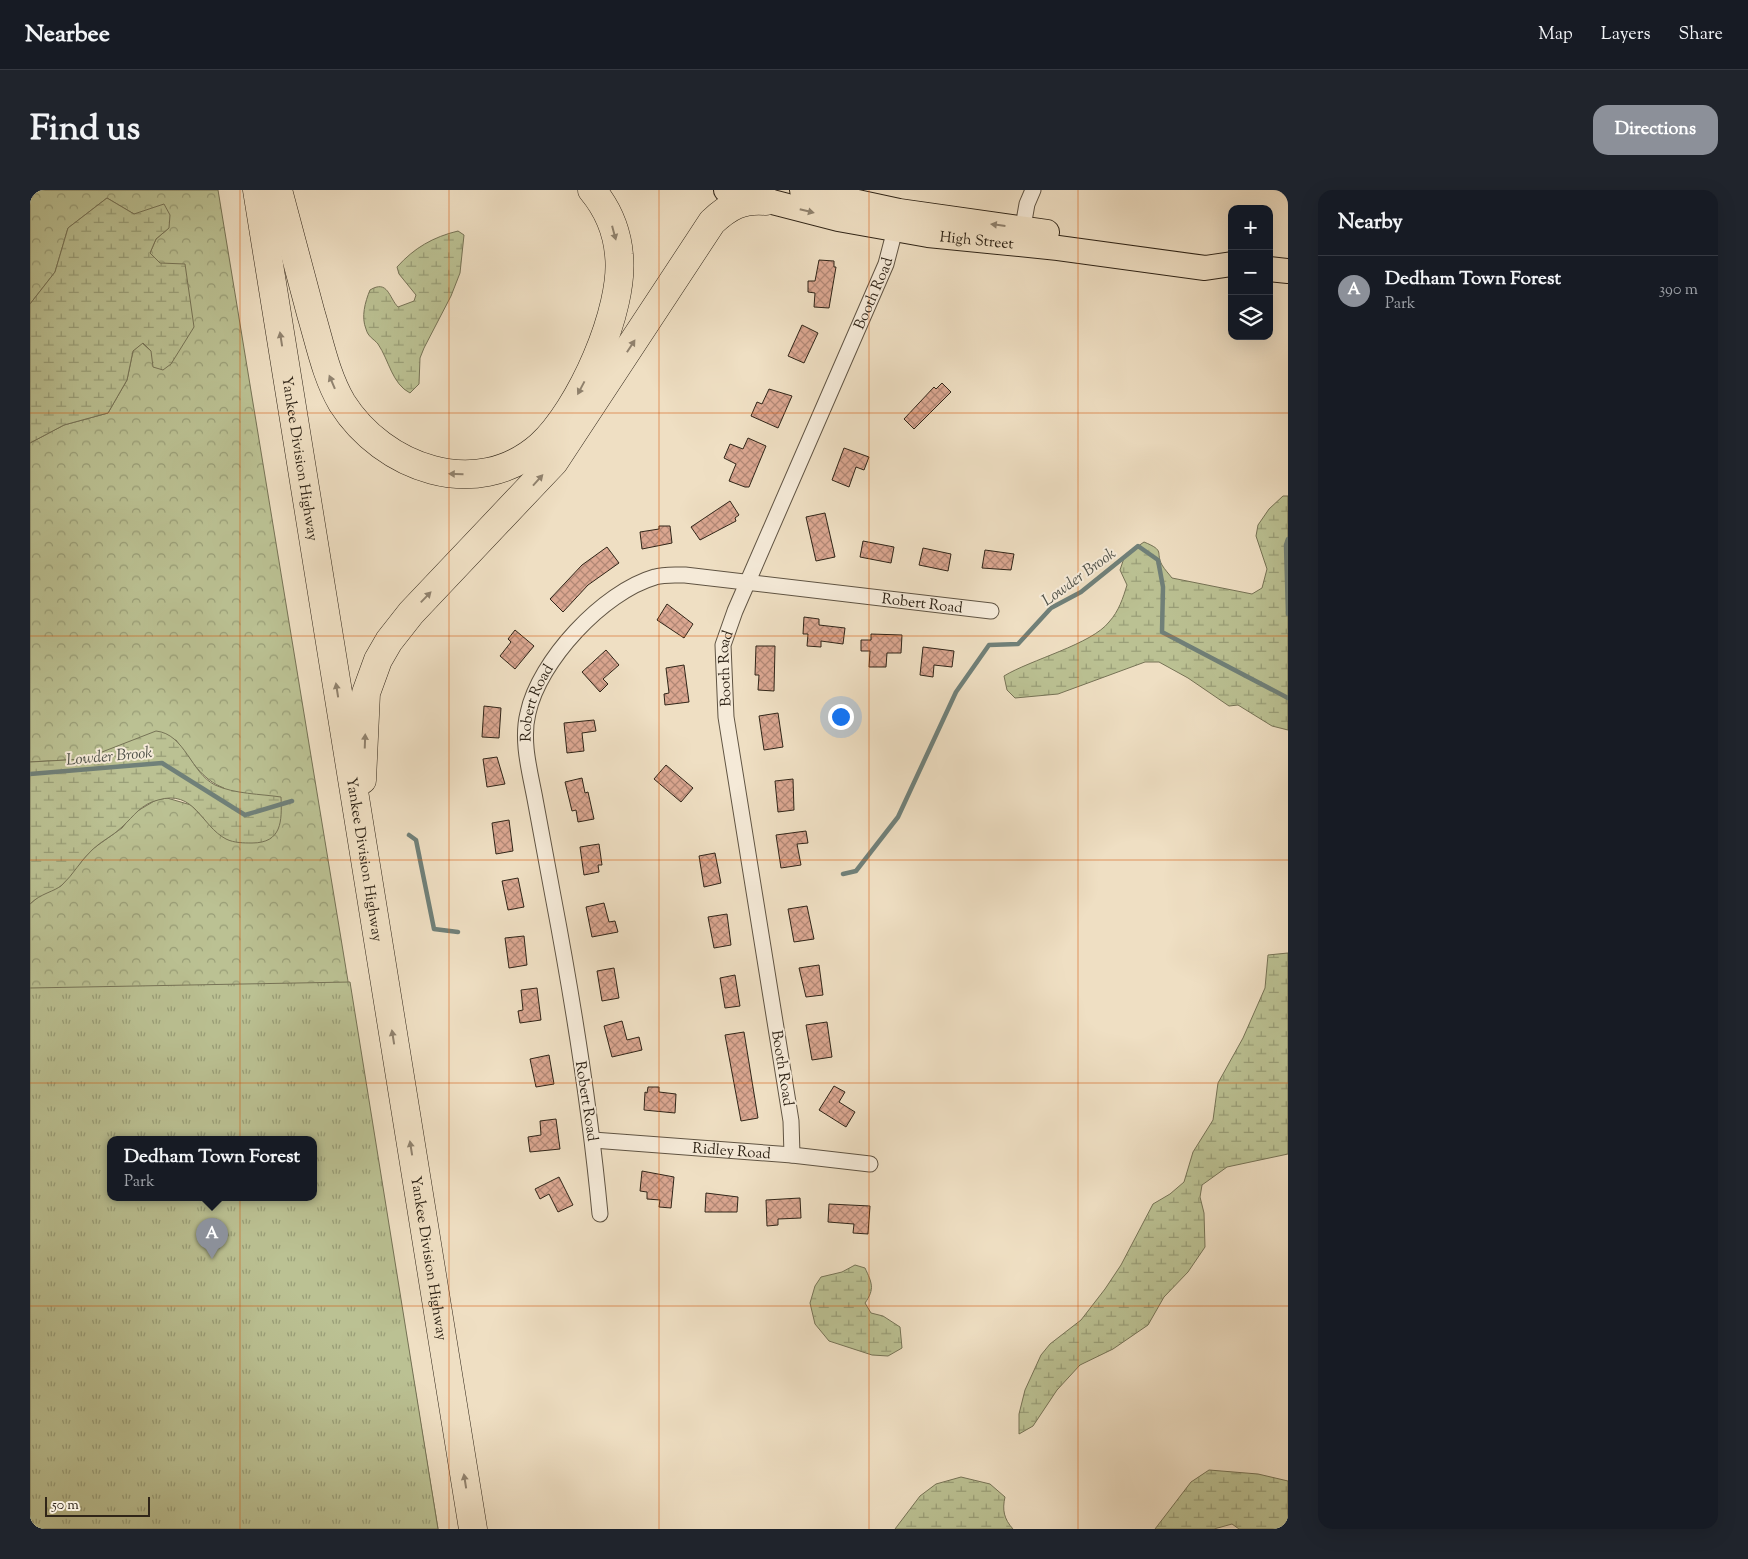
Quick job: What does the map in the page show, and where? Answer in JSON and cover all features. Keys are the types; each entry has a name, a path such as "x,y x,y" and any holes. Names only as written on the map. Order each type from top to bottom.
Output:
{"highway":[{"name":"Yankee Division Highway","path":"257,190 472,1529"},
{"path":"278,190 326,368 343,404 374,440 393,454 424,469 458,475 499,469 521,459 539,447 561,423 588,375 615,302 619,267 618,247 610,219 592,190"},
{"path":"359,824 366,737 366,693 378,660 389,641 411,613 554,462 712,222 724,210 740,202 766,201"}],"main road":[{"name":"High Street","path":"726,190 766,201 897,221 1022,236 1207,252 1228,262"},
{"name":"High Street","path":"802,190 897,221"},
{"path":"1273,269 1288,271"}],"street":[{"path":"1022,236 1027,204 1033,190"},
{"name":"Booth Road","path":"792,1154 791,1121 727,726 722,674 723,645 748,582 886,264 897,221"},
{"name":"Robert Road","path":"600,1214 593,1140 555,904 526,748 527,715 536,687 556,656 592,615 630,587 656,576 685,574 991,611"},
{"name":"Ridley Road","path":"593,1140 792,1154 870,1164"}],"green space":[{"path":"30,190 218,190 438,1529 30,1529 30,904 40,895 61,886 91,850 122,828 134,813 156,800 167,798 191,805 218,833 224,788 209,780 203,774 176,740 104,752 84,759 30,762 30,443 64,425 108,413 127,380 133,351 142,343 151,351 160,263 150,253 156,239 169,228 134,214 107,198 68,228 55,272 30,304"},
{"path":"107,198 134,214 164,204 170,215 169,228 156,239 150,253 160,263 185,264 194,327 171,364 163,370 153,367 151,351 143,343 133,351 127,380 108,413 64,425 30,443 30,304 55,272 68,228"},
{"path":"458,231 464,235 460,273 451,296 420,358 419,384 410,393 399,384 382,350 367,332 364,310 367,299 370,290 381,287 387,291 398,307 414,301 416,295 399,274 397,267 424,244 440,236"},
{"path":"1283,496 1288,496 1288,730 1272,726 1238,705 1229,706 1188,678 1159,662 1145,662 1058,694 1015,698 1007,690 1004,676 1075,645 1101,630 1109,622 1118,609 1127,585 1120,570 1125,555 1144,542 1158,550 1162,565 1172,578 1252,594 1262,588 1267,569 1256,536 1258,525 1269,509"},
{"path":"156,731 174,739 200,772 215,785 239,792 281,797 280,822 275,835 262,842 246,843 232,841 217,833 197,810 189,804 171,798 158,800 142,807 118,830 88,854 62,885 30,904 30,762 84,759"},
{"path":"1288,953 1288,1154 1227,1167 1202,1185 1200,1197 1204,1213 1205,1247 1188,1272 1164,1297 1148,1325 1113,1349 1080,1365 1057,1390 1033,1426 1019,1434 1019,1414 1025,1390 1041,1355 1050,1344 1081,1320 1105,1289 1121,1265 1153,1204 1170,1194 1184,1182 1193,1152 1213,1120 1218,1083 1243,1038 1265,988 1268,955"},
{"path":"350,982 438,1529 30,1529 30,988"},
{"path":"855,1265 865,1268 869,1278 871,1290 865,1303 871,1313 883,1316 900,1327 902,1348 888,1356 872,1355 829,1341 815,1324 810,1303 815,1286 821,1277 842,1272"},
{"path":"1209,1470 1258,1474 1288,1481 1288,1529 1239,1529 1232,1524 1214,1529 1155,1529 1191,1482"},
{"path":"961,1477 990,1484 1005,1497 1004,1514 1013,1529 895,1529 920,1496 936,1484"}],"building":[{"path":"819,260 834,261 834,267 836,267 829,308 814,307 815,293 808,292 808,281 815,281"},
{"path":"802,325 818,333 804,363 788,356"},
{"path":"942,383 951,392 914,429 904,419 934,387 936,389"},
{"path":"769,389 792,396 778,428 751,416 757,402 762,404"},
{"path":"748,438 766,446 749,487 745,487 729,481 736,464 724,458 730,444 743,449"},
{"path":"844,448 869,457 864,470 856,467 849,487 832,480"},
{"path":"730,501 739,515 735,518 736,521 700,540 691,527"},
{"path":"825,513 835,557 816,561 806,517"},
{"path":"659,526 670,526 672,543 642,549 640,532 659,529"},
{"path":"863,541 894,547 891,563 860,557"},
{"path":"607,547 619,563 588,585 563,612 550,599 582,565"},
{"path":"923,548 951,554 948,571 919,565"},
{"path":"985,550 1014,554 1011,570 982,568"},
{"path":"667,604 693,624 684,638 657,620"},
{"path":"804,617 819,619 819,625 845,628 843,644 821,641 821,647 807,646 808,634 803,634"},
{"path":"515,630 534,646 515,669 500,656 511,642 508,639"},
{"path":"871,634 902,635 901,653 887,653 886,667 869,667 870,651 861,651 861,640 871,640"},
{"path":"756,646 775,646 774,691 758,690 759,675 755,675"},
{"path":"923,647 954,651 952,667 934,665 933,677 920,675"},
{"path":"606,650 619,665 603,679 608,684 600,692 582,672"},
{"path":"684,665 689,702 665,705 664,694 669,693 666,668"},
{"path":"484,706 501,708 499,738 482,737"},
{"path":"778,713 783,747 764,750 759,716"},
{"path":"594,720 596,731 582,733 584,751 567,753 564,723"},
{"path":"497,757 505,784 487,787 483,759"},
{"path":"666,765 693,788 681,802 654,779"},
{"path":"582,778 585,793 588,792 594,819 578,822 576,810 572,811 565,782"},
{"path":"793,779 794,810 778,812 775,781"},
{"path":"509,820 513,851 496,854 492,823"},
{"path":"806,831 808,843 797,844 801,865 781,868 776,835"},
{"path":"599,844 602,865 598,865 599,872 584,875 580,847"},
{"path":"715,853 721,883 704,887 699,856"},
{"path":"518,878 524,907 508,910 502,881"},
{"path":"604,903 609,922 615,921 618,932 592,937 586,907"},
{"path":"807,906 814,939 794,942 788,909"},
{"path":"727,914 731,945 714,948 708,917"},
{"path":"524,936 527,965 509,968 505,938"},
{"path":"819,965 823,995 806,997 799,968"},
{"path":"614,968 619,998 602,1001 597,971"},
{"path":"735,975 740,1006 725,1008 720,978"},
{"path":"537,988 541,1020 520,1023 518,1011 523,1010 521,990"},
{"path":"622,1021 627,1040 639,1037 642,1050 612,1057 604,1026"},
{"path":"827,1022 832,1057 812,1060 806,1025"},
{"path":"744,1032 758,1118 741,1121 725,1035"},
{"path":"549,1055 554,1084 536,1087 530,1059"},
{"path":"834,1086 845,1092 839,1102 855,1112 846,1127 819,1110"},
{"path":"648,1087 659,1087 659,1092 676,1094 675,1113 644,1110 645,1092 647,1093"},
{"path":"556,1119 560,1149 530,1152 528,1137 541,1135 540,1121"},
{"path":"642,1171 674,1177 671,1208 659,1207 660,1200 647,1199 647,1192 640,1191"},
{"path":"559,1177 573,1205 558,1212 549,1194 540,1199 535,1189"},
{"path":"706,1193 738,1197 737,1212 705,1212"},
{"path":"800,1198 801,1218 778,1219 778,1225 767,1226 766,1200"},
{"path":"829,1204 870,1206 868,1234 853,1233 854,1224 828,1222"}],"waterway":[{"path":"1288,539 1286,545 1288,614"},
{"name":"Lowder Brook","path":"843,874 856,871 898,817 956,692 989,645 1018,644 1051,608 1081,592 1138,546 1158,560 1163,587 1162,632 1288,698"},
{"name":"Lowder Brook","path":"30,774 162,763 245,815 292,801"},
{"name":"Lowder Brook","path":"409,835 416,840 434,929 458,932"}],"place":[{"name":"Dedham Town Forest","path":"212,1259"}]}
